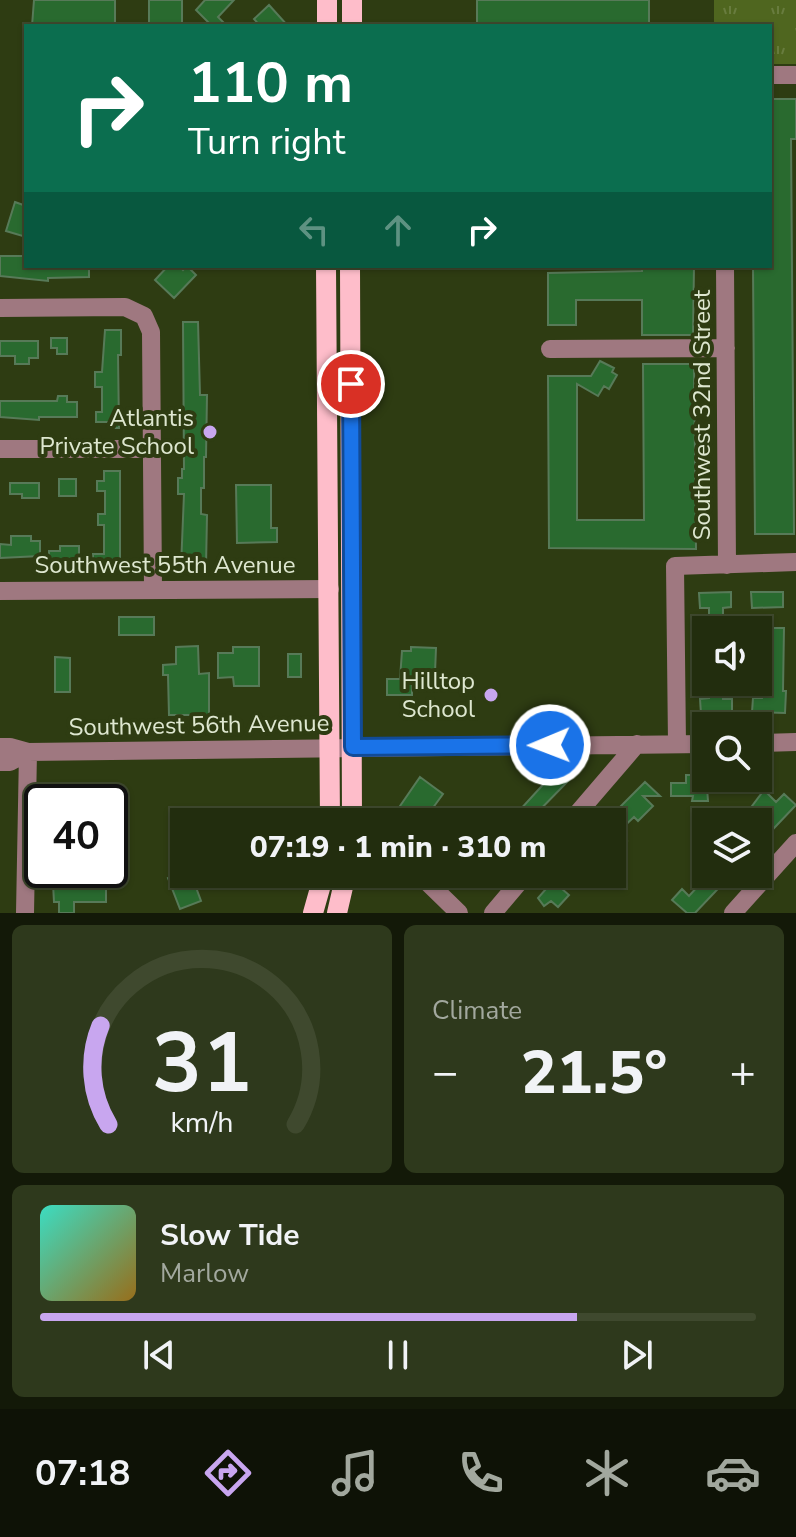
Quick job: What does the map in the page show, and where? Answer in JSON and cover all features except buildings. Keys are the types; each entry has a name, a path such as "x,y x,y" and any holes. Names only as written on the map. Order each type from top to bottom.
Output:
{"main road":[{"path":"327,0 327,24"},
{"path":"352,0 352,24"},
{"path":"326,268 330,808"},
{"path":"350,268 355,808"},
{"path":"313,913 320,888"},
{"path":"337,913 343,888"}],"street":[{"path":"772,75 796,75"},
{"name":"Southwest 32nd Street","path":"677,744 675,566 727,565 725,268"},
{"path":"0,308 125,307 144,316 151,332 153,588"},
{"path":"550,349 726,348"},
{"path":"0,449 152,449"},
{"path":"727,565 796,562"},
{"name":"Southwest 55th Avenue","path":"0,591 330,589"},
{"path":"772,743 796,742"},
{"path":"582,808 637,744"},
{"name":"Southwest 56th Avenue","path":"0,747 28,752 692,744"},
{"path":"25,913 28,752"},
{"name":"Southwest 56th Avenue","path":"0,762 10,762 28,752"},
{"path":"733,913 796,843"},
{"path":"433,888 459,913"},
{"path":"493,913 514,888"}],"green space":[{"path":"714,0 796,0 796,64 772,64 772,24 714,24"}],"place":[{"name":"Atlantis Private School","path":"210,432"},
{"name":"Hilltop School","path":"491,695"}],"route":[{"path":"351,384 353,747 550,745"}]}
